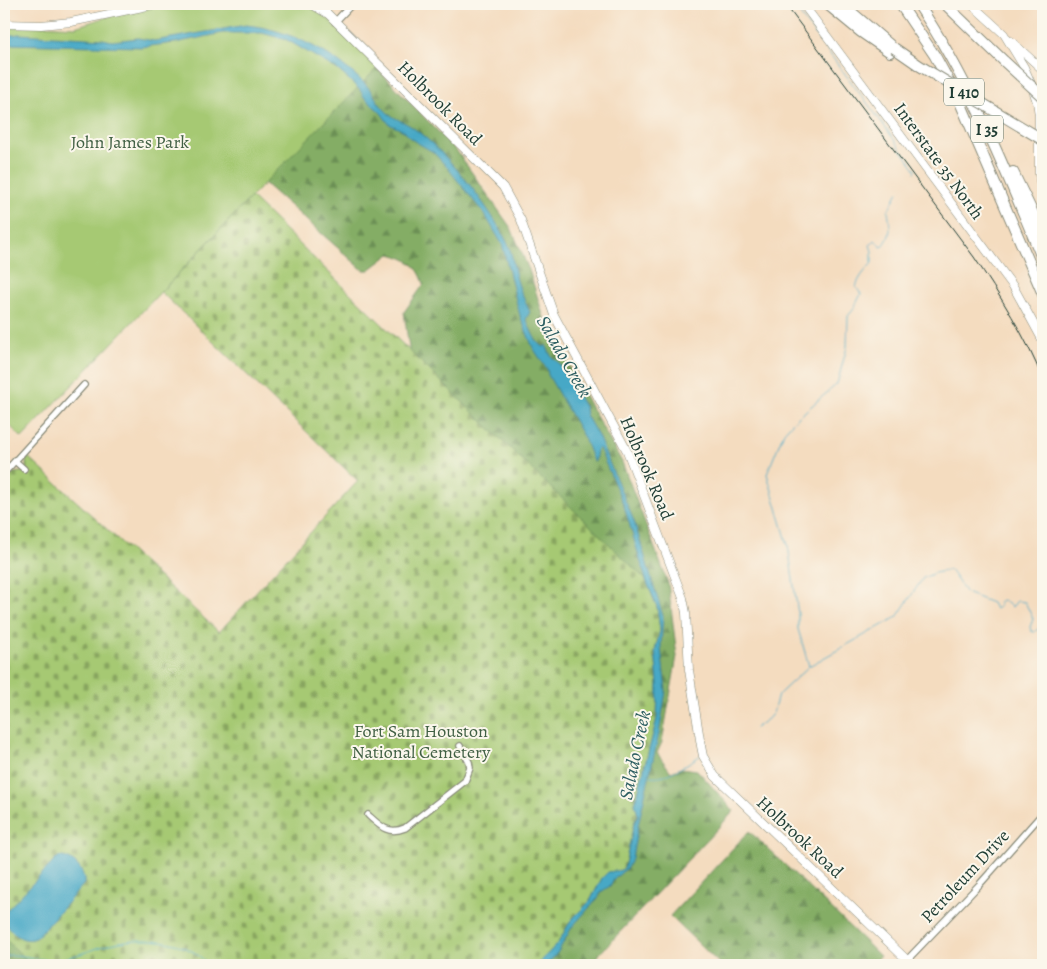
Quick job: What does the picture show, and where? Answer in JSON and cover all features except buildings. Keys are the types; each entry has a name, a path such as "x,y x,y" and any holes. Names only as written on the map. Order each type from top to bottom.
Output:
{"highway":[{"path":"827,4 861,32 892,50"},
{"name":"I 410","path":"842,4 892,50 1039,137"},
{"name":"I 35","path":"900,4 926,42 960,102 1043,294"},
{"name":"I 35","path":"918,4 967,86 1043,260"},
{"path":"945,4 1043,97"},
{"path":"937,33 968,79 1043,234"}],"street":[{"path":"4,24 41,25 71,22 157,4"},
{"name":"Holbrook Road","path":"311,4 328,14 498,182 513,204 528,236 554,315 627,451 683,598 686,613 690,670 701,746 704,756 715,776 908,960"},
{"path":"335,22 352,4"},
{"name":"Interstate 35 North","path":"803,4 1013,286 1043,341"},
{"path":"972,4 1043,70"},
{"path":"1004,34 1024,67 1037,102 1040,115 1039,174 1043,203"},
{"path":"4,474 84,385"},
{"path":"15,461 24,469"},
{"path":"368,815 387,831 393,832 404,828 465,780 470,768 469,762 460,746"},
{"name":"Petroleum Drive","path":"908,960 979,885 1043,813"}],"green space":[{"name":"John James Park","path":"157,4 310,4 335,22 377,68 251,197 22,438 4,420 4,26 41,25 75,27"},
{"name":"Fort Sam Houston National Cemetery","path":"377,68 456,150 511,228 529,270 543,315 622,462 668,583 677,656 662,742 657,753 671,772 681,768 697,770 734,811 589,965 4,965 4,938 5,940 420,428 404,312 424,284 416,267 408,261 390,254 369,270 363,270 264,183 163,277"},
{"name":"Fort Sam Houston National Cemetery","path":"251,197 646,580 657,607 660,630 655,651 658,684 657,718 635,804 638,815 634,823 624,868 602,878 590,901 571,920 558,943 537,965 32,965 4,938 4,480 10,473 21,472 26,467 27,456 219,632 358,481 161,292"},
{"path":"749,831 880,956 873,965 721,965 670,916"}],"water":[{"path":"246,25 262,27 294,37 338,61 367,86 389,114 425,137 452,164 477,194 498,226 512,255 518,284 530,312 526,319 531,331 535,339 544,347 546,345 551,356 559,363 585,408 586,415 598,436 634,521 663,616 661,647 666,691 659,734 632,858 627,868 615,878 610,886 601,892 598,898 572,927 558,952 547,965 537,965 558,943 571,920 590,901 602,878 608,872 624,868 634,823 638,815 635,804 657,718 658,684 655,651 660,630 657,607 646,580 624,506 599,448 595,462 584,438 548,375 547,369 533,348 520,316 502,244 485,215 433,152 411,139 404,131 389,124 360,90 338,70 287,40 262,33 223,33 175,43 141,47 4,44 4,36 19,34 112,41 138,38 154,41"},
{"path":"58,857 73,861 77,865 83,874 84,884 36,938 26,939 17,936 4,921 7,910"}],"waterway":[{"path":"792,4 880,120 916,170 915,172"},
{"path":"755,728 773,713 778,695 809,666 798,629 798,614 788,545 767,474 784,432 837,384 847,347 848,316 861,294 856,287 872,263 870,245 875,240 882,247 888,238 890,230 888,211 898,192"},
{"path":"809,666 897,617 923,578 950,570 966,593 992,603 995,609 999,607 999,602 1003,600 1012,607 1017,601 1025,602 1033,619 1030,627 1031,631 1034,632 1043,626"},
{"name":"Salado Creek","path":"650,776 670,773 700,756"},
{"path":"4,956 16,955 53,960 70,957 120,942 155,940 179,945 190,950 208,965"}],"railway":[{"path":"785,4 974,257 1021,332 1043,380"},
{"path":"1042,965 1043,959"}]}
